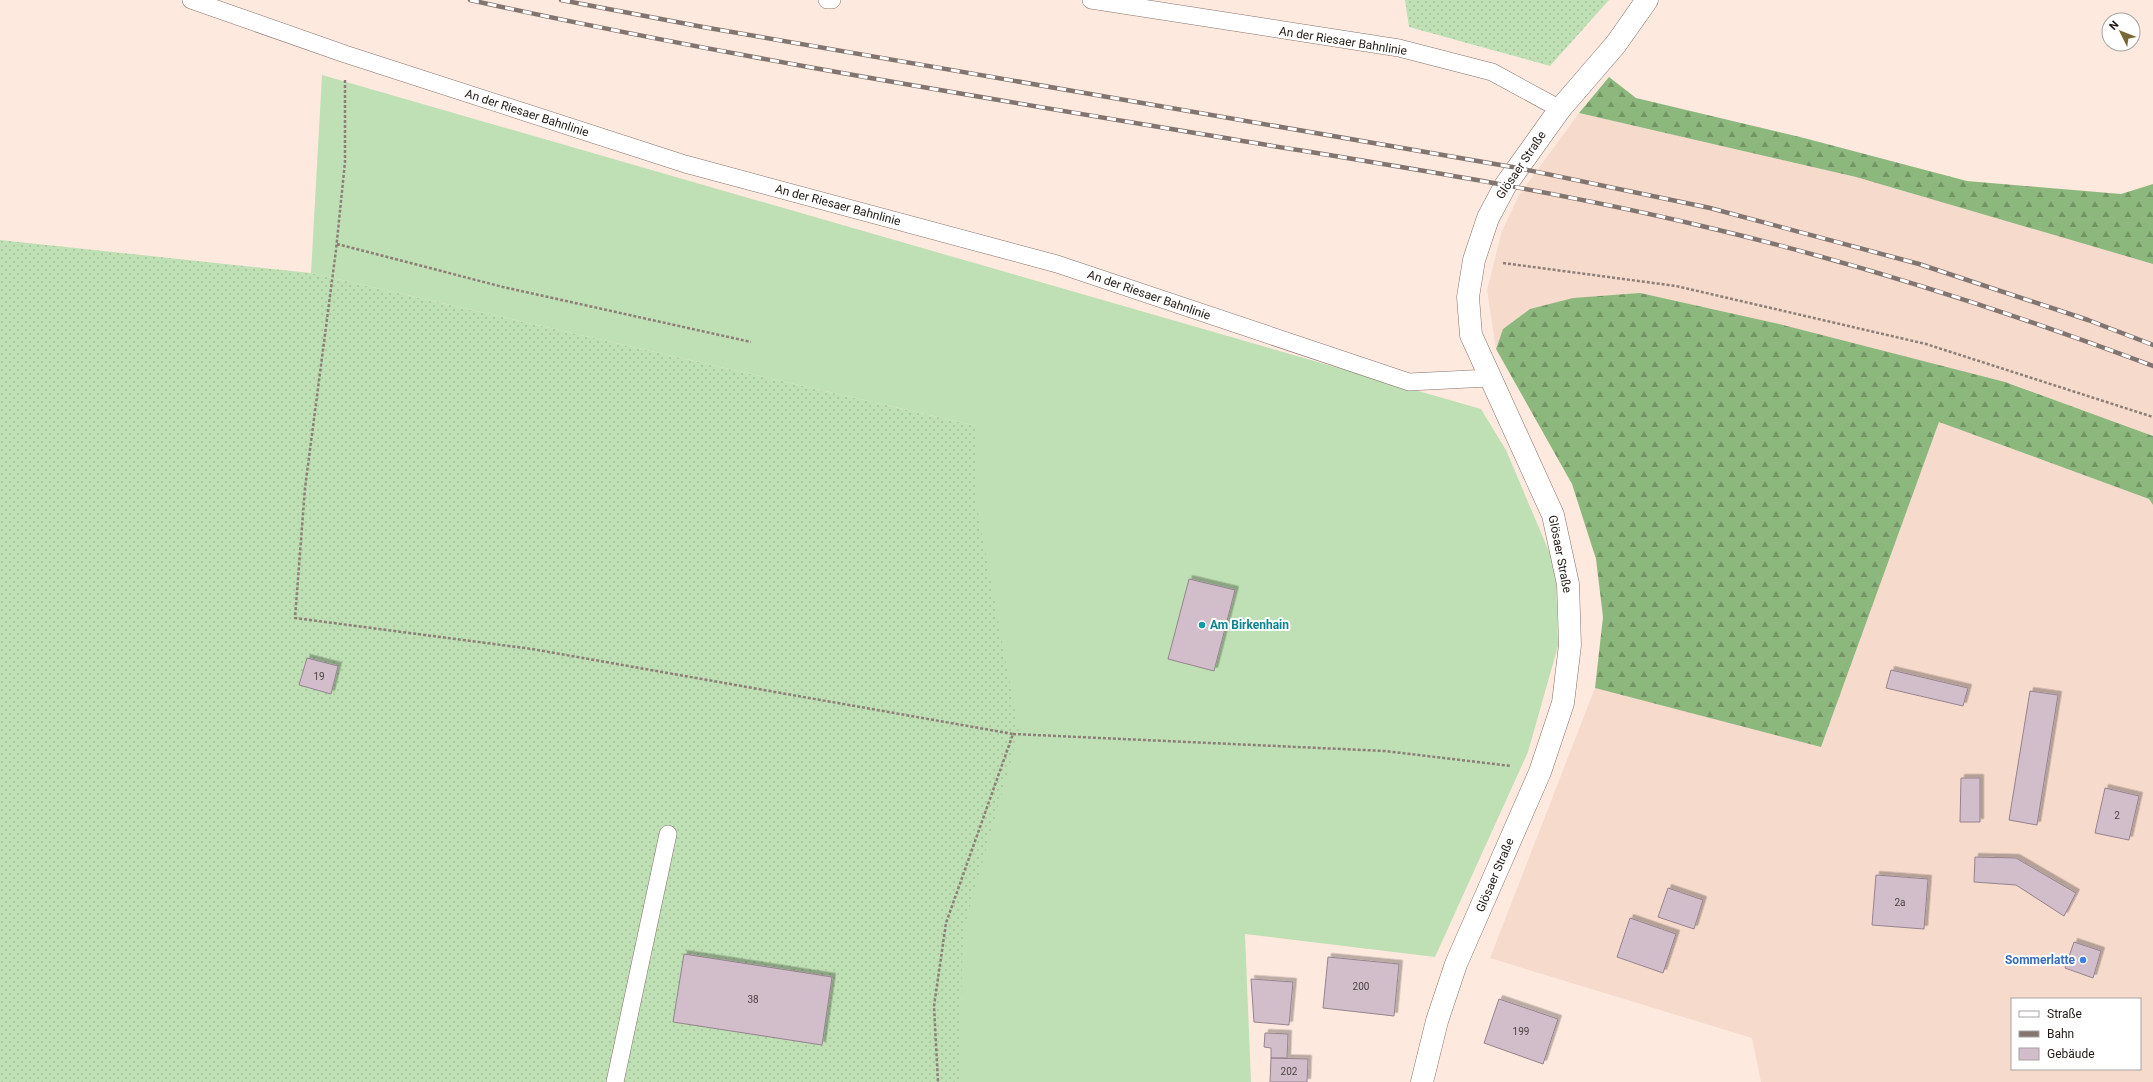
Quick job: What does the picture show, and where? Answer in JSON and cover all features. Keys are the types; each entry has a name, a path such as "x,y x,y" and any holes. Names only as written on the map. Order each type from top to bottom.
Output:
{"street":[{"name":"Glösaer Straße","path":"1422,1082 1437,1021 1456,964 1540,772 1563,703 1570,645 1568,584 1554,515 1489,378 1471,335 1468,297 1474,260 1488,218 1505,186 1560,109 1616,44 1646,0"}],"lane":[{"name":"An der Riesaer Bahnlinie","path":"191,0 345,54 685,164 1057,264 1409,382 1489,378"},
{"path":"827,0 832,0"},
{"name":"An der Riesaer Bahnlinie","path":"1091,0 1399,48 1492,72 1560,109"},
{"path":"615,1082 668,834"}],"path":[{"path":"345,54 345,162 337,244 305,488 295,618 532,649 1013,734 1385,751 1503,764 1540,772"},
{"path":"337,244 503,287 751,342"},
{"path":"1474,260 1683,287 1926,344 2153,417"},
{"path":"938,1082 934,1006 946,923 1013,734"}],"shaded area":[{"path":"1579,113 1856,177 2153,264 2153,436 2012,384 1503,329 1496,349 1487,290 1502,231 1519,195"},
{"path":"1939,422 2149,499 2153,505 2153,1082 1761,1082 1752,1038 1490,958 1595,688 1821,746"}],"green space":[{"path":"1405,0 1609,0 1550,66 1409,27"},
{"path":"322,75 1481,409 1506,450 1556,568 1558,646 1528,752 1435,957 1245,934 1251,1082 959,1082 963,931 1019,732 976,502 977,426 311,273"},
{"path":"1609,77 1636,98 1804,138 1967,181 2121,194 2153,184 2153,264 1856,177 1579,113"},
{"path":"0,240 311,273 977,426 1026,734 959,1082 0,1082"},
{"path":"1640,293 1779,324 2005,382 2153,436 2153,505 2149,499 1939,422 1821,747 1595,688 1603,617 1596,559 1572,484 1496,349 1503,329 1530,309 1573,298"}],"building":[{"name":"Am Birkenhain","path":"1189,579 1235,590 1214,671 1168,659"},
{"path":"307,658 338,666 331,694 299,685"},
{"path":"1891,670 1968,688 1963,706 1886,688"},
{"path":"2030,691 2058,695 2037,825 2009,820"},
{"path":"1961,778 1980,778 1980,822 1960,822"},
{"path":"2105,788 2139,796 2129,840 2095,833"},
{"path":"1975,857 2016,858 2076,893 2064,916 2016,885 1974,882"},
{"path":"1876,875 1928,879 1924,929 1872,925"},
{"path":"1668,888 1703,900 1694,929 1658,917"},
{"path":"1630,918 1676,934 1663,973 1617,957"},
{"name":"Sommerlatte","path":"2074,942 2101,951 2093,978 2065,968"},
{"path":"684,954 832,977 822,1045 673,1022"},
{"path":"1328,957 1399,964 1394,1016 1323,1008"},
{"path":"1251,979 1293,982 1289,1025 1254,1022"},
{"path":"1499,999 1558,1019 1543,1064 1484,1043"},
{"path":"1265,1033 1288,1034 1287,1058 1271,1058 1271,1048 1264,1047"},
{"path":"1271,1058 1308,1059 1307,1082 1270,1082"}],"railway":[{"path":"470,0 757,58 949,92 1473,179 1590,201 1763,241 1876,272 2043,326 2153,366"},
{"path":"561,0 703,27 1518,168 1710,208 1919,264 2088,320 2153,345"}],"place":[{"name":"Am Birkenhain","path":"1202,625"},
{"name":"Sommerlatte","path":"2083,960"}]}
